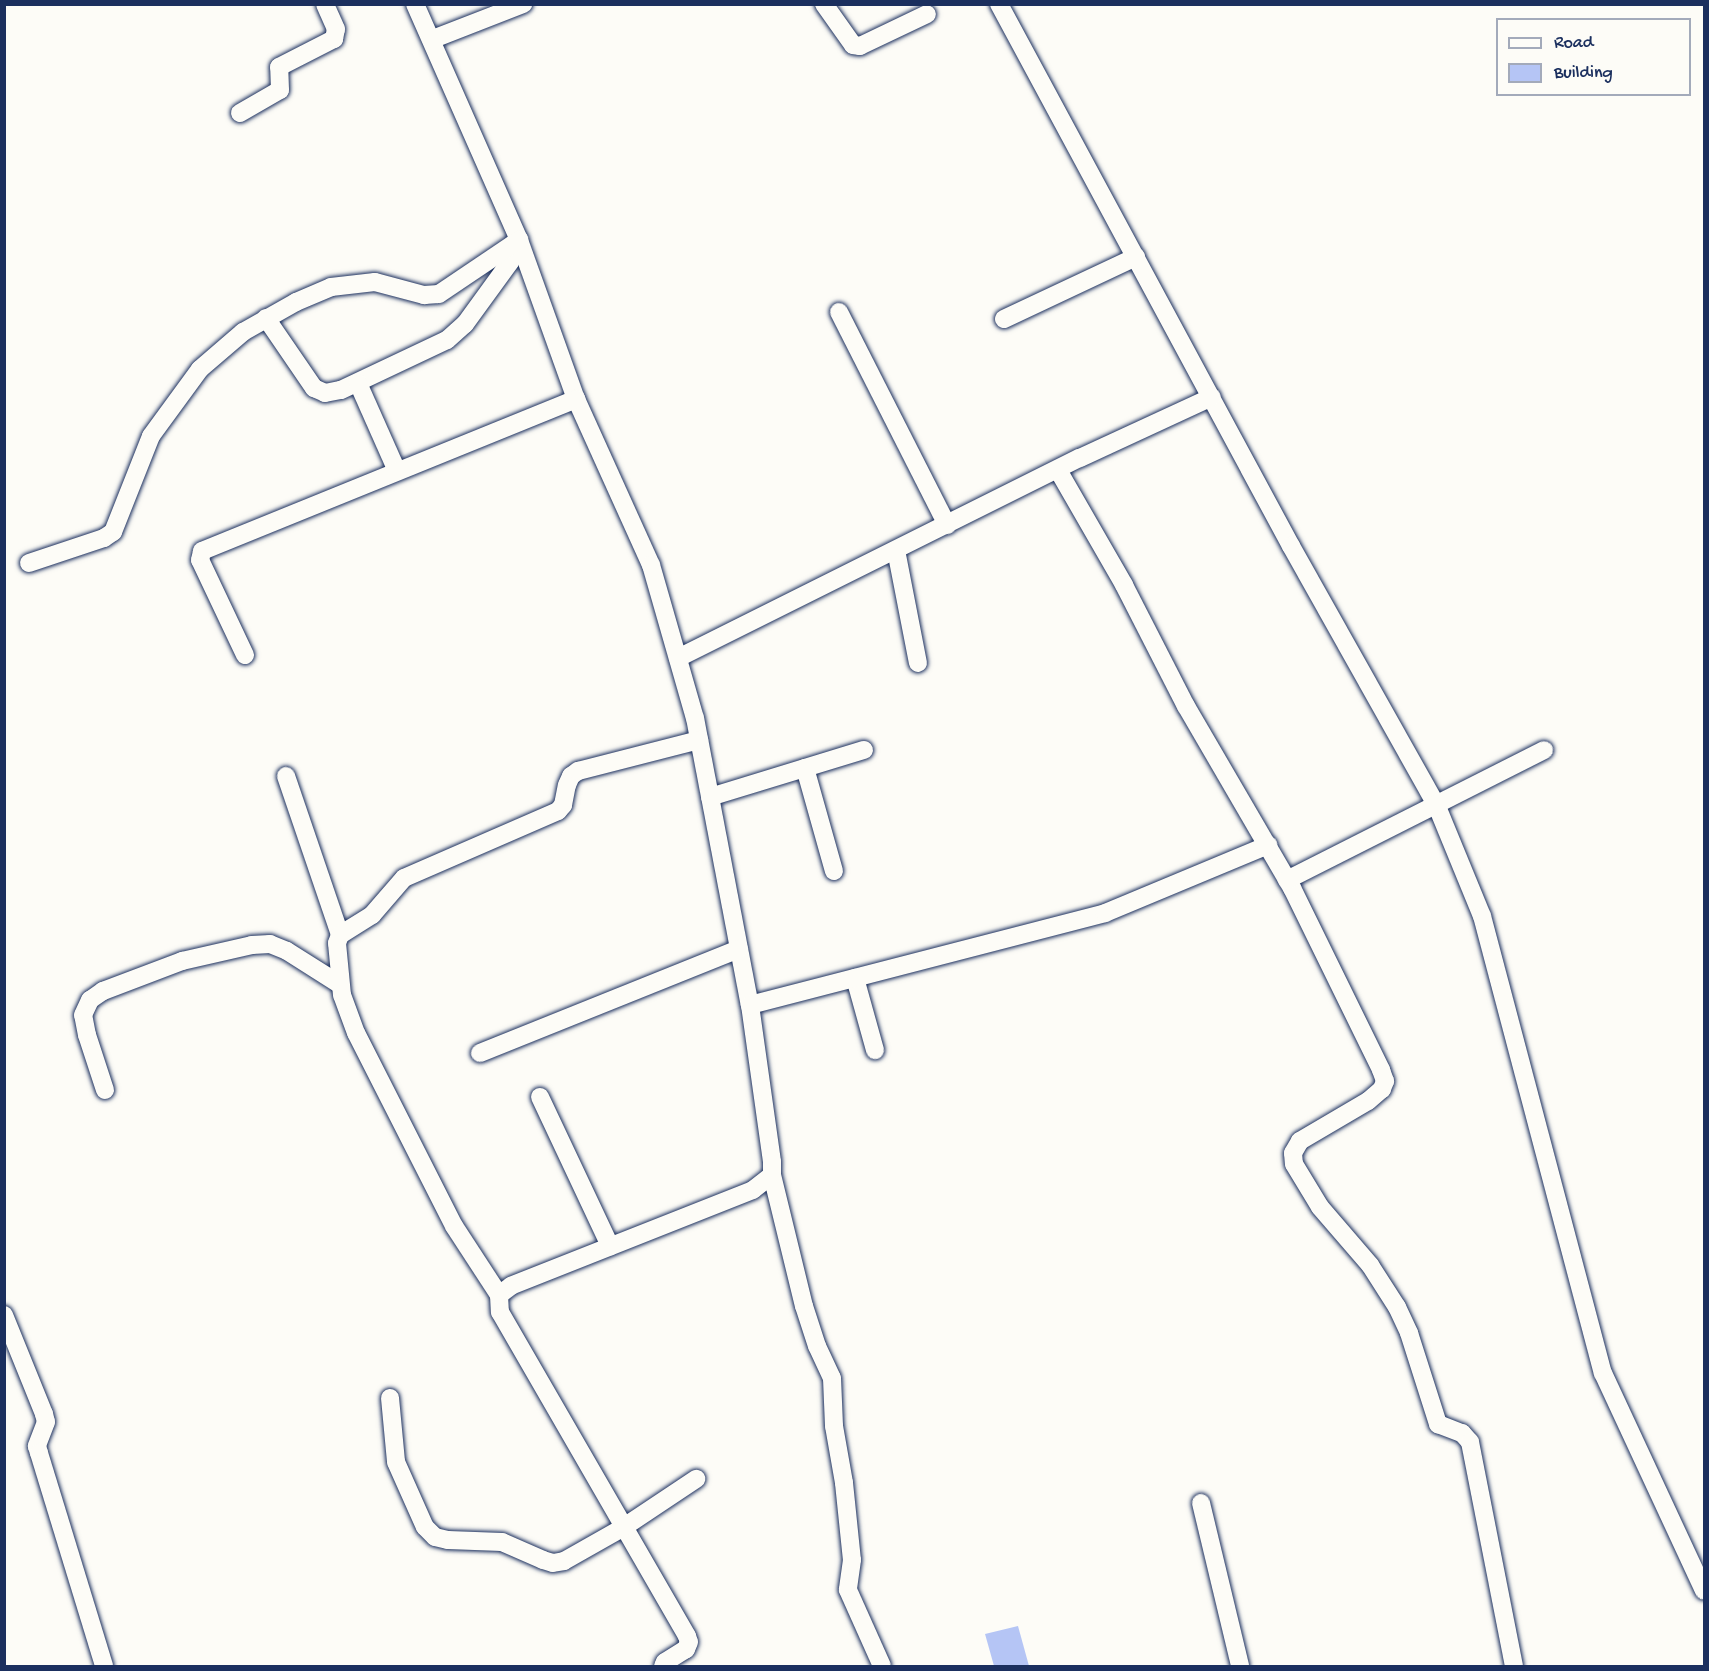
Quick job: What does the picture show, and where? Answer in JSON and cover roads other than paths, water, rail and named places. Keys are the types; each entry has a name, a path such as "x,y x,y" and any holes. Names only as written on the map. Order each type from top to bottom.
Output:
{"street":[{"path":"240,113 280,90 279,67 334,39 336,29 325,4"},
{"path":"415,4 433,39 576,399 651,565 678,658 699,740 750,1005 772,1175 804,1306 817,1346 832,1378 834,1426 844,1483 852,1560 848,1590 882,1666"},
{"path":"433,39 523,4"},
{"path":"824,4 853,45 860,46 927,15"},
{"path":"999,4 1291,546 1436,804 1482,916 1603,1373 1704,1591"},
{"path":"29,563 104,538 113,532 151,436 177,398 200,369 221,349 266,318 331,287 375,282 424,295 439,294 515,243"},
{"path":"266,318 314,388 326,393 358,383 453,335 465,324 510,262 515,243"},
{"path":"1004,320 1136,257"},
{"path":"839,312 947,525"},
{"path":"358,383 396,471"},
{"path":"678,658 1058,470 1212,397"},
{"path":"245,655 200,560 202,551 576,399"},
{"path":"1058,470 1124,585 1186,706 1287,880 1385,1081 1382,1089 1368,1101 1300,1142 1293,1153 1294,1164 1320,1207 1370,1265 1397,1307 1409,1333 1438,1424 1462,1434 1470,1442 1514,1666"},
{"path":"897,550 918,663"},
{"path":"663,1666 665,1662 686,1649 689,1642 500,1312 499,1295 454,1226 379,1080 356,1033 339,984 337,943 340,935 372,915 404,878 558,811 563,805 571,776 578,771 699,740"},
{"path":"710,797 864,750"},
{"path":"1287,880 1544,750"},
{"path":"805,768 834,871"},
{"path":"286,776 340,935"},
{"path":"750,1005 1105,913 1268,845"},
{"path":"105,1090 83,1015 90,1000 103,992 182,961 252,945 270,944 286,951 339,984"},
{"path":"480,1053 739,949"},
{"path":"855,978 875,1050"},
{"path":"540,1097 610,1246"},
{"path":"499,1295 511,1286 753,1190 772,1175"},
{"path":"4,1315 44,1414 46,1422 37,1446 104,1666"},
{"path":"390,1398 396,1462 425,1527 435,1537 448,1540 502,1542 553,1563 564,1561 624,1527 696,1479"},
{"path":"1201,1503 1240,1666"}]}
